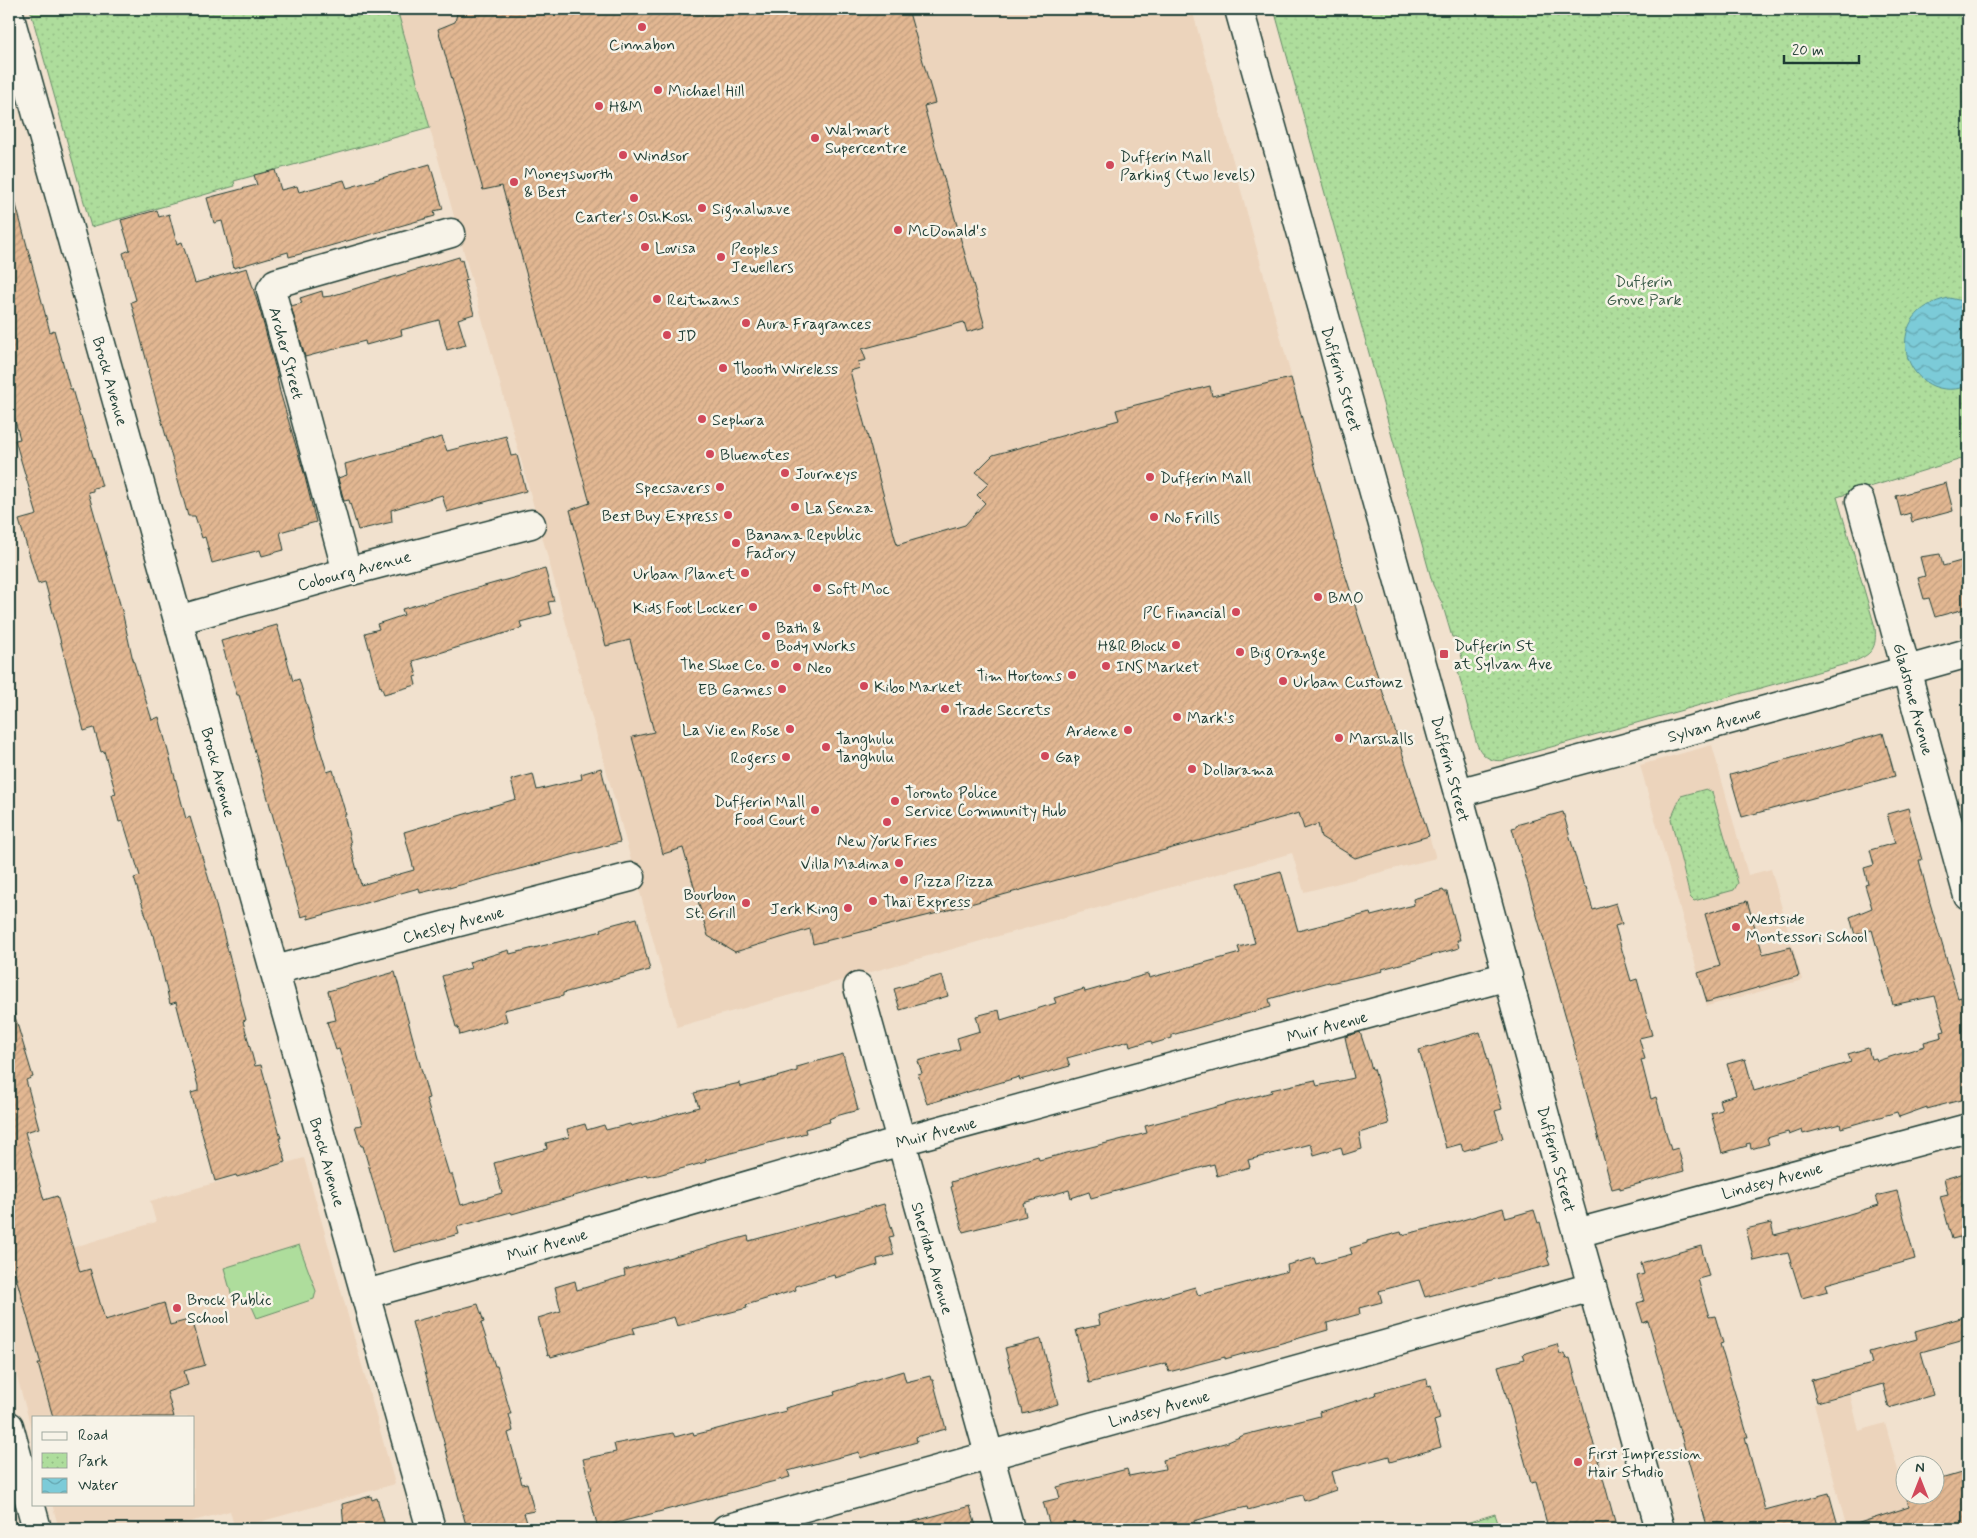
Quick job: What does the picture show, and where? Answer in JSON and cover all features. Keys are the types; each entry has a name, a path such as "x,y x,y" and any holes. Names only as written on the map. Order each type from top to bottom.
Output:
{"street":[{"name":"Dufferin Street","path":"1239,9 1458,793 1577,1233 1660,1529"},
{"name":"Brock Avenue","path":"9,14 431,1529"},
{"name":"Archer Street","path":"347,572 271,290 276,283 452,233"},
{"name":"Gladstone Avenue","path":"1860,501 1968,896"},
{"name":"Cobourg Avenue","path":"178,620 347,572 531,524"},
{"name":"Sylvan Avenue","path":"1458,793 1968,653"},
{"name":"Chesley Avenue","path":"275,970 631,878"},
{"name":"Muir Avenue","path":"366,1294 901,1141 1508,976"},
{"name":"Sheridan Avenue","path":"858,987 1010,1529"},
{"name":"Lindsey Avenue","path":"1577,1233 1968,1128"},
{"name":"Lindsey Avenue","path":"726,1529 1592,1287"},
{"path":"9,1426 37,1529"}],"shaded area":[{"name":"Dufferin Mall","path":"397,9 1192,9 1343,568 1436,858 1304,892 1292,853 677,1027"},
{"name":"Westside Montessori School","path":"1712,745 1748,875 1771,869 1802,980 1707,1006 1640,765"},
{"name":"Brock Public School","path":"304,1158 395,1484 235,1529 230,1511 164,1529 59,1529 53,1506 195,1506 195,1416 32,1416 32,1431 9,1348 9,1267 156,1222 150,1201"},
{"path":"1850,1394 1859,1431 1885,1423 1894,1456 1894,1506 1908,1506 1914,1529 1847,1529 1814,1404"}],"green space":[{"path":"30,9 397,9 430,128 234,181 235,186 91,227"},
{"name":"Dufferin Grove Park","path":"1274,9 1968,9 1968,457 1837,497 1875,627 1874,646 1869,653 1853,662 1505,760 1490,759 1483,754 1476,741 1458,671 1465,668 1456,637 1452,637 1442,603 1433,585"},
{"path":"1706,789 1712,792 1738,883 1734,890 1694,901 1690,897 1671,819 1681,796"},
{"path":"299,1245 316,1291 314,1299 257,1318 250,1302 233,1300 224,1268"},
{"path":"1495,1514 1500,1529 1460,1529 1463,1524"}],"water":[{"path":"1949,298 1968,302 1968,386 1946,389 1928,384 1915,372 1907,356 1906,338 1912,321 1926,307"}],"building":[{"name":"Dufferin Mall","path":"458,9 908,9 935,103 924,106 985,327 967,332 964,322 862,349 866,360 858,362 860,368 850,371 897,545 965,525 985,503 977,495 989,483 976,472 993,455 1119,420 1116,410 1210,386 1212,396 1291,378 1343,568 1429,836 1355,858 1321,837 1318,824 1304,829 1299,813 934,914 813,944 810,929 735,952 708,936 683,848 663,854 632,737 654,732 630,640 606,646 570,510 590,503 502,186 483,190 438,29 455,22"},
{"path":"430,164 443,209 434,211 435,216 289,257 288,252 234,268 222,221 214,223 207,198 257,185 254,175 275,170 281,190 297,186 299,192 344,180 347,188"},
{"path":"15,201 50,332 54,330 70,389 72,389 81,416 102,486 93,488 93,491 88,492 122,611 132,656 152,720 159,717 186,819 190,817 210,883 238,989 246,1020 243,1021 255,1066 261,1065 281,1138 279,1138 286,1162 237,1177 236,1175 215,1181 191,1093 198,1091 198,1086 176,1002 170,1004 154,935 152,935 134,878 140,876 123,821 119,822 112,795 116,794 104,751 101,752 94,728 84,731 45,582 38,584 19,520 37,515 15,440 20,439 9,399 9,340 13,339 9,322 9,202"},
{"path":"157,210 159,217 169,214 177,244 182,242 195,283 247,268 316,522 280,532 284,550 262,556 260,550 212,563 205,537 202,538 195,516 188,516 148,371 131,302 136,300 123,253 130,250 121,220"},
{"path":"459,257 460,261 462,260 467,280 464,281 474,314 458,319 466,345 447,350 439,320 401,330 402,335 366,345 365,341 305,357 291,306 302,303 300,298 322,291 323,297 331,296"},
{"path":"506,436 511,456 517,455 526,491 447,512 442,495 391,510 392,522 358,530 349,500 344,501 338,478 347,475 345,464 442,437 447,451"},
{"path":"1946,483 1953,511 1912,522 1910,513 1901,516 1896,496"},
{"path":"1940,554 1943,566 1968,559 1968,608 1935,617 1929,598 1924,599 1918,578 1925,576 1920,557"},
{"path":"545,569 554,601 548,602 551,614 520,622 522,628 413,661 417,676 414,677 416,685 384,694 380,687 365,633 379,629 377,624 404,615 402,609"},
{"path":"277,625 293,681 299,679 327,772 333,770 346,815 344,815 350,844 361,885 414,870 404,832 516,799 511,780 533,774 537,790 582,779 581,774 601,768 620,842 449,888 449,886 420,893 419,888 308,919 308,915 301,917 239,695 237,695 221,641"},
{"path":"1883,733 1895,776 1742,817 1730,775"},
{"path":"1908,808 1922,860 1919,860 1930,903 1958,998 1961,997 1968,1024 1968,1098 1927,1109 1927,1107 1899,1117 1897,1112 1841,1128 1840,1124 1803,1134 1802,1130 1789,1135 1788,1132 1767,1138 1769,1144 1751,1149 1750,1143 1746,1144 1747,1146 1722,1153 1711,1113 1722,1110 1719,1100 1736,1095 1727,1064 1745,1059 1754,1091 1851,1062 1848,1054 1868,1048 1871,1059 1876,1058 1877,1061 1925,1046 1924,1042 1942,1037 1941,1032 1945,1031 1935,996 1893,1005 1872,930 1855,935 1850,917 1872,908 1865,885 1868,884 1864,868 1874,865 1870,850 1895,843 1887,814"},
{"path":"1563,812 1584,887 1586,887 1593,910 1616,903 1622,924 1615,926 1631,981 1637,979 1652,1035 1639,1038 1645,1059 1641,1060 1651,1099 1656,1097 1671,1150 1678,1148 1684,1171 1620,1189 1620,1187 1612,1189 1571,1035 1512,828 1516,827 1516,825"},
{"path":"1281,871 1298,931 1370,913 1371,916 1414,905 1413,899 1443,890 1447,892 1460,940 1457,940 1459,948 1382,969 1383,971 1329,982 1269,999 1271,1007 1172,1035 1172,1038 1152,1044 1151,1041 1130,1047 1129,1041 1067,1058 1070,1066 1020,1080 1019,1077 927,1104 918,1074 922,1073 918,1061 960,1049 957,1038 980,1031 976,1016 999,1010 1001,1020 1056,1003 1054,998 1084,989 1085,992 1148,974 1149,978 1240,953 1238,947 1255,943 1238,883"},
{"path":"1747,901 1763,954 1791,947 1799,976 1707,1002 1698,973 1720,966 1705,914"},
{"path":"637,918 650,970 563,993 563,996 504,1010 507,1021 460,1035 442,976 471,968 469,962 509,950 510,954 602,931 601,929 607,926"},
{"path":"395,972 429,1098 426,1099 449,1174 452,1174 461,1205 502,1193 494,1163 547,1149 546,1143 569,1137 567,1129 585,1124 587,1130 604,1125 606,1130 630,1124 631,1126 699,1107 694,1093 740,1083 741,1087 797,1071 797,1067 843,1054 858,1110 829,1119 830,1122 805,1129 806,1133 705,1160 706,1162 658,1175 648,1177 647,1175 512,1214 511,1212 457,1227 459,1234 393,1252 363,1146 361,1146 355,1126 362,1125 351,1084 339,1049 336,1050 327,1022 336,1020 328,991"},
{"path":"942,975 948,996 900,1010 894,989"},
{"path":"13,1010 33,1077 26,1080 39,1128 25,1132 44,1200 57,1196 80,1272 90,1269 105,1320 164,1303 170,1325 192,1319 205,1365 184,1371 188,1385 167,1392 174,1416 53,1416 38,1364 41,1364 13,1267 9,1268 9,1011"},
{"path":"1360,1032 1372,1069 1374,1069 1389,1124 1359,1133 1362,1149 1343,1155 1341,1147 1314,1155 1311,1144 1248,1160 1250,1167 1217,1176 1214,1164 1091,1198 1089,1192 1071,1198 1069,1190 1023,1203 1026,1216 963,1232 951,1182 1038,1156 1039,1160 1147,1133 1145,1126 1272,1092 1271,1090 1315,1080 1317,1086 1354,1078 1345,1037"},
{"path":"1480,1032 1502,1109 1495,1111 1503,1138 1463,1151 1461,1144 1446,1148 1419,1050"},
{"path":"1968,1172 1968,1245 1962,1246 1960,1237 1952,1239 1940,1196 1948,1194 1944,1179"},
{"path":"1897,1191 1915,1259 1826,1284 1828,1291 1802,1298 1788,1253 1754,1261 1746,1229 1771,1223 1774,1235 1810,1226 1879,1205 1876,1196"},
{"path":"884,1204 894,1236 889,1237 894,1255 877,1259 878,1265 835,1278 834,1275 795,1286 796,1290 746,1305 747,1308 677,1326 674,1317 633,1328 635,1333 551,1357 550,1354 548,1355 538,1318 561,1311 555,1287 575,1281 577,1290 625,1276 624,1270 748,1236 749,1241"},
{"path":"1503,1208 1506,1218 1534,1210 1538,1223 1540,1222 1550,1265 1425,1297 1419,1280 1379,1291 1382,1302 1359,1308 1360,1314 1327,1323 1328,1330 1225,1359 1225,1357 1169,1372 1166,1363 1089,1383 1076,1330 1100,1325 1098,1315 1195,1287 1198,1295 1223,1289 1288,1271 1287,1265 1314,1258 1316,1264 1352,1254 1350,1248 1367,1243 1367,1241 1401,1232 1402,1235 1456,1222"},
{"path":"1701,1246 1709,1276 1698,1279 1709,1317 1715,1316 1723,1343 1720,1344 1748,1437 1745,1437 1765,1510 1829,1493 1839,1529 1708,1529 1648,1321 1643,1323 1637,1303 1644,1301 1637,1276 1644,1274 1641,1263"},
{"path":"478,1304 484,1322 481,1323 495,1366 497,1366 511,1414 509,1414 513,1431 508,1433 522,1484 527,1483 534,1511 524,1513 529,1529 467,1529 412,1322"},
{"path":"1968,1316 1968,1339 1921,1352 1933,1395 1889,1408 1883,1384 1817,1402 1811,1380 1872,1364 1869,1352 1917,1339 1915,1331"},
{"path":"1041,1339 1058,1404 1023,1414 1005,1348"},
{"path":"1557,1344 1560,1354 1564,1353 1566,1359 1570,1358 1617,1529 1555,1529 1553,1522 1547,1524 1536,1482 1531,1483 1498,1366 1525,1359 1523,1354"},
{"path":"903,1371 906,1382 930,1376 931,1380 933,1380 946,1429 916,1437 917,1442 860,1458 859,1452 788,1471 790,1477 598,1528 588,1490 591,1490 583,1459 616,1452 614,1444 673,1433 675,1437 693,1432 694,1435 786,1411 785,1408 835,1395 834,1392"},
{"path":"1427,1379 1428,1386 1431,1385 1440,1419 1434,1421 1441,1447 1390,1462 1389,1456 1331,1472 1336,1490 1304,1501 1302,1495 1248,1510 1247,1507 1194,1521 1196,1529 1051,1529 1043,1502 1060,1498 1057,1487 1127,1469 1129,1476 1165,1469 1163,1460 1228,1442 1244,1435 1320,1416 1319,1412 1376,1395 1375,1392"},
{"path":"1968,1471 1968,1529 1853,1529 1853,1525 1909,1506 1944,1506 1944,1478"},
{"path":"371,1496 372,1500 377,1498 386,1529 344,1529 342,1504"},
{"path":"970,1506 977,1529 908,1529 908,1523"}],"place":[{"name":"Cinnabon","path":"642,27"},
{"name":"Michael Hill","path":"658,90"},
{"name":"H&M","path":"599,106"},
{"name":"Walmart Supercentre","path":"815,138"},
{"name":"Windsor","path":"623,155"},
{"name":"Dufferin Mall Parking (two levels)","path":"1110,165"},
{"name":"Moneysworth & Best","path":"514,182"},
{"name":"Carter's OshKosh","path":"634,198"},
{"name":"Signalwave","path":"702,208"},
{"name":"McDonald's","path":"898,230"},
{"name":"Lovisa","path":"645,247"},
{"name":"Peoples Jewellers","path":"721,257"},
{"name":"Reitmans","path":"657,299"},
{"name":"Aura Fragrances","path":"746,323"},
{"name":"JD","path":"667,335"},
{"name":"Tbooth Wireless","path":"723,368"},
{"name":"Sephora","path":"702,419"},
{"name":"Bluenotes","path":"710,454"},
{"name":"Journeys","path":"785,473"},
{"name":"Dufferin Mall","path":"1150,477"},
{"name":"Specsavers","path":"720,487"},
{"name":"La Senza","path":"795,507"},
{"name":"Best Buy Express","path":"728,515"},
{"name":"No Frills","path":"1154,517"},
{"name":"Banana Republic Factory","path":"736,543"},
{"name":"Urban Planet","path":"745,573"},
{"name":"Soft Moc","path":"817,588"},
{"name":"BMO","path":"1318,597"},
{"name":"Kids Foot Locker","path":"753,607"},
{"name":"PC Financial","path":"1236,612"},
{"name":"Bath & Body Works","path":"766,636"},
{"name":"H&R Block","path":"1176,645"},
{"name":"Big Orange","path":"1240,652"},
{"name":"Dufferin St at Sylvan Ave","path":"1444,654"},
{"name":"The Shoe Co.","path":"775,664"},
{"name":"INS Market","path":"1106,666"},
{"name":"Neo","path":"797,667"},
{"name":"Tim Hortons","path":"1072,675"},
{"name":"Urban Customz","path":"1283,681"},
{"name":"Kibo Market","path":"864,686"},
{"name":"EB Games","path":"782,689"},
{"name":"Trade Secrets","path":"945,709"},
{"name":"Mark's","path":"1177,717"},
{"name":"La Vie en Rose","path":"790,729"},
{"name":"Ardene","path":"1128,730"},
{"name":"Marshalls","path":"1339,738"},
{"name":"Tanghulu Tanghulu","path":"826,747"},
{"name":"Gap","path":"1045,756"},
{"name":"Rogers","path":"786,757"},
{"name":"Dollarama","path":"1192,769"},
{"name":"Toronto Police Service Community Hub","path":"895,801"},
{"name":"Dufferin Mall Food Court","path":"815,810"},
{"name":"New York Fries","path":"887,822"},
{"name":"Villa Madina","path":"899,863"},
{"name":"Pizza Pizza","path":"904,880"},
{"name":"Thaï Express","path":"873,901"},
{"name":"Bourbon St. Grill","path":"746,903"},
{"name":"Jerk King","path":"848,908"},
{"name":"Westside Montessori School","path":"1736,927"},
{"name":"Brock Public School","path":"177,1308"},
{"name":"First Impression Hair Studio","path":"1578,1462"}]}
